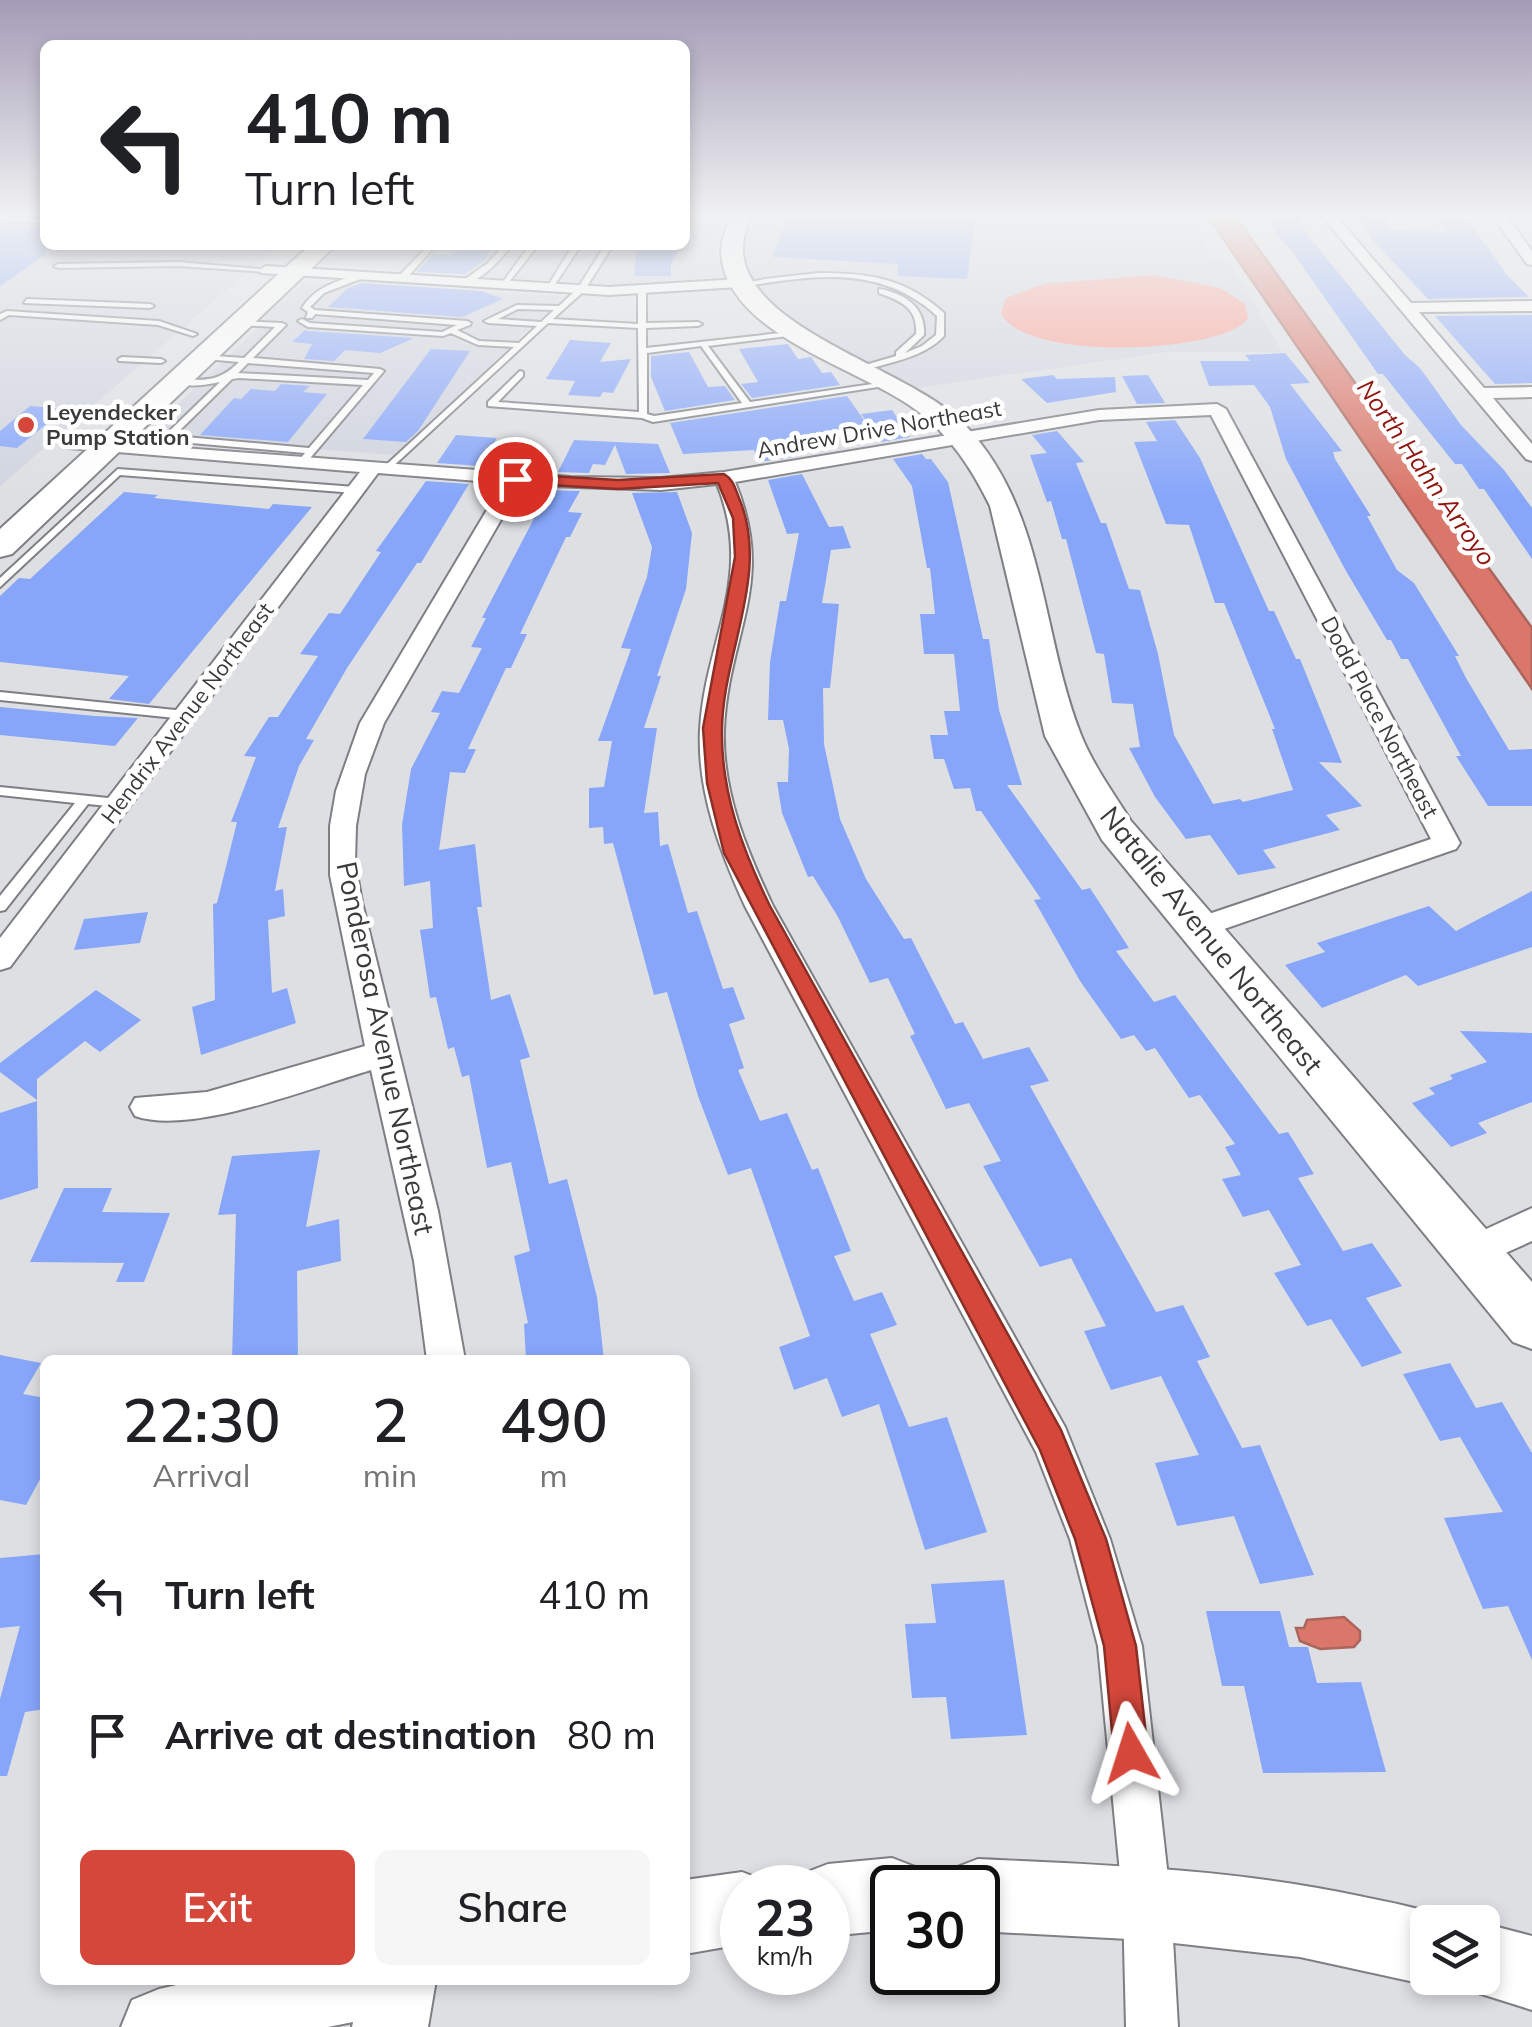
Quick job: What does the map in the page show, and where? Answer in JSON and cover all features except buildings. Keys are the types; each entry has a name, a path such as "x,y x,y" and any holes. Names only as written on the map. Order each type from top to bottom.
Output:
{"main road":[{"path":"0,547 110,446 170,372 231,310"},
{"path":"199,345 241,323 252,310"},
{"path":"42,467 102,414 170,372"}],"street":[{"name":"Natalie Avenue Northeast","path":"764,310 796,333 886,369 962,438 989,470 1005,506 1063,736 1116,830 1195,929 1532,1323"},
{"path":"1406,310 1532,455"},
{"path":"1479,392 1532,392"},
{"name":"Andrew Drive Northeast","path":"69,443 160,444 308,456 380,468 618,484 724,478 1099,414 1217,408"},
{"name":"Dodd Place Northeast","path":"1195,929 1447,844 1217,408"},
{"name":"Hendrix Avenue Northeast","path":"0,958 356,490 380,468"},
{"path":"724,478 740,518 743,557 712,728 716,783 734,853 768,923 1051,1441 1090,1539 1120,1646 1147,1904 1152,2027"},
{"name":"Ponderosa Avenue Northeast","path":"446,1355 440,1295 381,1054 342,864 345,803 355,761 372,723 515,479"},
{"path":"146,1108 207,1105 381,1054"},
{"path":"1472,1252 1532,1224"},
{"path":"1000,1896 1147,1904 1300,1920 1410,1944"},
{"path":"690,1916 720,1911"},
{"path":"1500,1965 1532,1974"},
{"path":"158,2027 347,1985"},
{"path":"390,2027 397,1985"}],"lane":[{"path":"309,310 467,323 698,324"},
{"path":"488,321 512,310"},
{"path":"380,468 558,310"},
{"path":"641,310 644,415"},
{"path":"886,369 920,335 916,310"},
{"path":"520,374 491,404 644,415 653,419 748,405 886,369 924,350 940,336 941,315 937,310"},
{"path":"302,321 313,312"},
{"path":"0,318 6,313 159,323 199,345 246,360 380,371 308,456"},
{"path":"241,323 302,321 347,328 454,332 478,342 520,345"},
{"path":"454,332 467,323"},
{"path":"160,444 282,324"},
{"path":"641,351 796,333"},
{"path":"703,344 748,405"},
{"path":"122,359 202,383 228,378 372,383"},
{"path":"0,584 118,472 356,490"},
{"path":"0,696 185,715"},
{"path":"0,791 118,803"},
{"path":"0,906 84,800"},
{"path":"45,850 80,854"}],"shaded area":[{"path":"0,310 204,310 0,486"},
{"path":"272,310 550,310 394,455 144,436 266,320 263,317"},
{"path":"781,310 1258,310 1282,352 1167,352 916,388 796,324"},
{"path":"1002,310 1246,310 1248,318 1232,330 1204,339 1125,347 1046,340 1017,329"},
{"path":"1272,310 1302,310 1532,628 1532,689"},
{"path":"1344,1617 1360,1631 1360,1640 1354,1647 1320,1649 1300,1641 1296,1628 1304,1628 1307,1620"}],"place":[{"name":"Leyendecker Pump Station","path":"26,425"}],"route":[{"path":"515,479 661,484 724,478 740,518 743,557 712,728 716,783 734,853 759,906 1051,1441 1090,1539 1120,1646 1131,1753"}],"water label":[{"name":"North Hahn Arroyo","path":"1427,472"}]}
